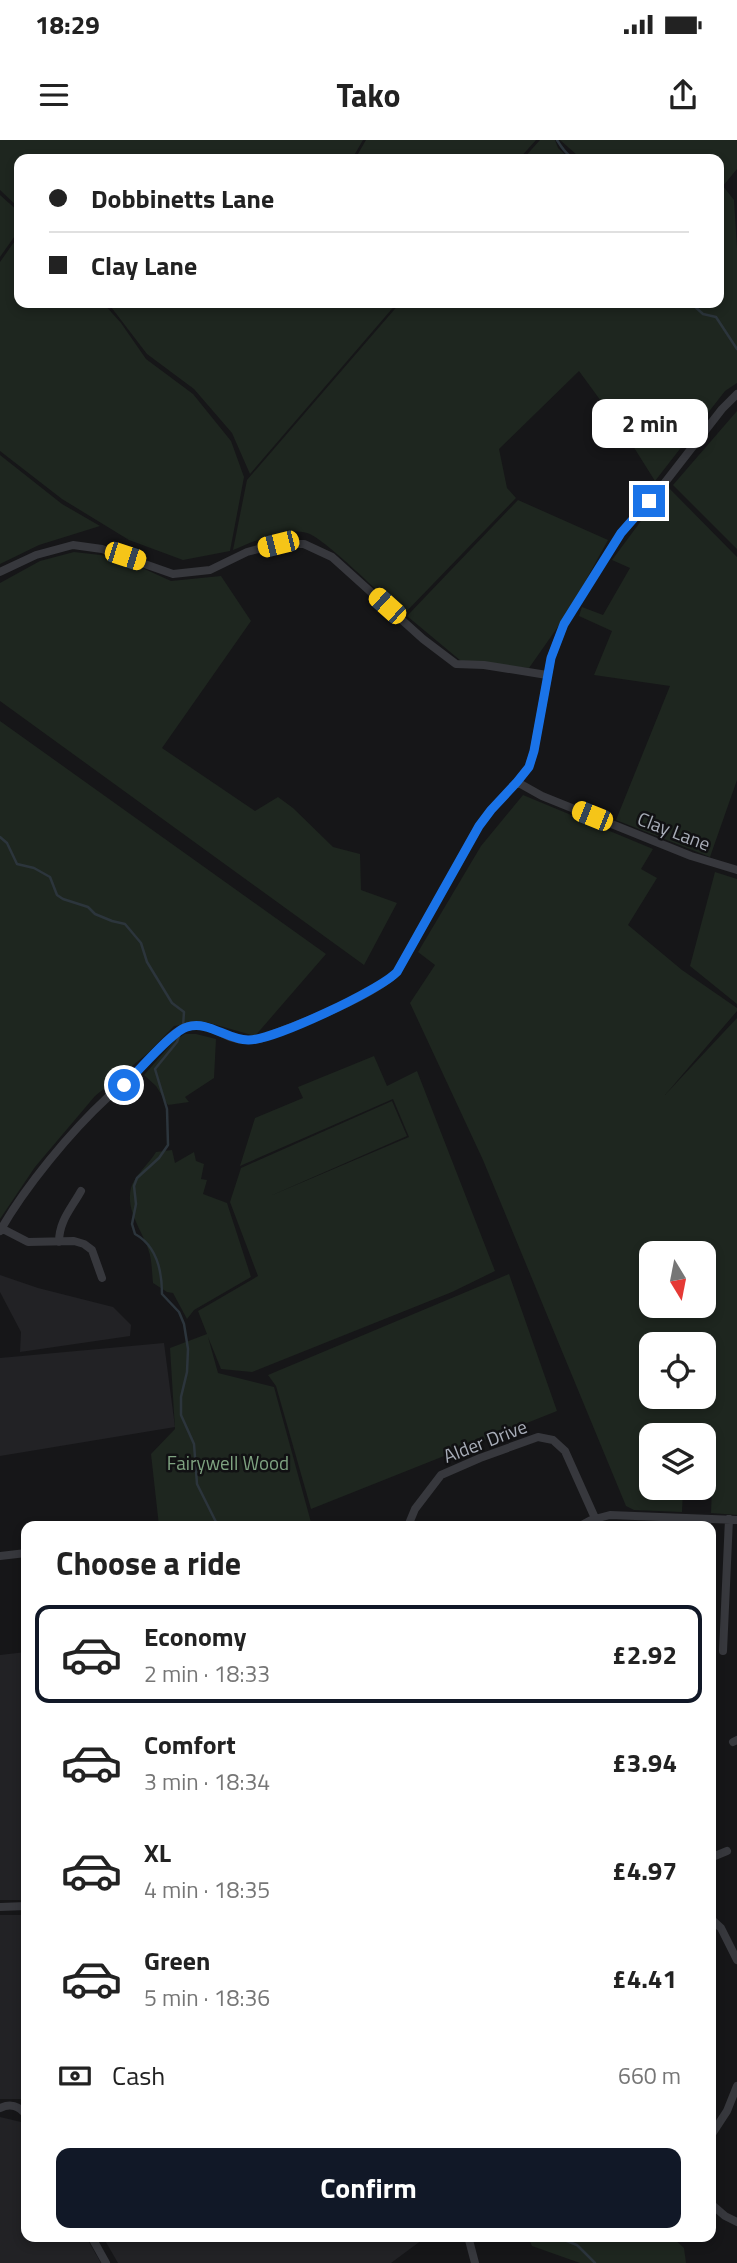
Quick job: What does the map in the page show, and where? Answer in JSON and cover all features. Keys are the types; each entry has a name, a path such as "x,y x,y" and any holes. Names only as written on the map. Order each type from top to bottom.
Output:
{"street":[{"path":"102,1278 92,1250 84,1244 74,1241 28,1242 1,1229 18,1201 78,1128 172,1035 186,1027 200,1025 234,1038 260,1039 356,998 390,980 479,826 529,767 551,658 564,624 621,533 737,394"},
{"path":"0,572 36,555 73,545 102,548 173,574 210,570 247,552 278,544 304,544 332,557 423,639 456,664 484,665 548,675"},
{"name":"Clay Lane","path":"517,782 542,796 691,856 737,870"},
{"path":"59,1242 59,1228 81,1191"},
{"name":"Alder Drive","path":"410,1521 415,1508 441,1475 538,1437 553,1440 565,1451 595,1518"},
{"path":"589,1521 618,1515 733,1519 723,1651"},
{"path":"0,1556 21,1554"},
{"path":"716,1856 727,1851"},
{"path":"0,1907 21,1906"},
{"path":"716,1923 735,1950 737,1961"},
{"path":"716,2128 736,2090"},
{"path":"2,2107 21,2109"},
{"path":"716,2208 737,2222"},
{"path":"94,2242 106,2263"},
{"path":"470,2242 475,2263"}],"shaded area":[{"path":"0,1275 38,1288 113,1307 131,1325 130,1336 20,1352 21,1332 0,1292"},
{"path":"164,1343 175,1427 0,1456 0,1358"},
{"path":"21,1653 21,1900 0,1900 0,1655"},
{"path":"0,1915 21,1915 21,2099 0,2099"},
{"path":"0,2117 21,2122 21,2242 89,2242 101,2263 0,2263"},
{"path":"106,2242 419,2242 391,2263 118,2263"}],"green space":[{"path":"0,140 363,140 355,154 14,154 14,203 0,190"},
{"path":"366,140 536,140 523,154 358,154"},
{"path":"540,140 555,140 565,154 527,154"},
{"path":"560,140 737,140 737,169 724,185 724,154 576,154"},
{"path":"724,187 734,200 737,248 737,383 725,391 655,481 628,438 579,371 499,449 507,488 516,498 403,615 340,557 307,533 279,533 233,550 247,480 396,308 724,308"},
{"path":"0,195 14,208 14,237 0,257"},
{"path":"14,242 14,308 108,308 146,359 193,394 231,441 244,477 230,551 183,560 129,540 62,499 0,451 0,262"},
{"path":"112,308 393,308 250,474 232,433 194,389 147,354"},
{"path":"737,411 737,549 673,485"},
{"path":"0,455 62,504 100,526 39,545 0,564"},
{"path":"667,486 737,557 737,780 710,857 616,820 670,686 594,675 612,631 579,616 582,607 603,615 630,568 612,560"},
{"path":"518,500 608,540 569,611 529,668 461,661 407,616"},
{"path":"74,552 118,557 171,581 221,576 251,621 162,748 255,811 278,797 333,847 360,854 361,890 397,903 364,965 0,701 0,583 40,561"},
{"path":"0,721 326,954 255,1036 206,1022 174,1026 148,1053 95,1096 35,1167 0,1219"},
{"path":"523,795 653,849 641,869 657,878 628,925 682,970 737,1008 665,1095 737,1018 737,1515 711,1513 711,1500 716,1500 716,1423 639,1423 639,1500 682,1500 682,1512 634,1510 626,1506 483,1160 410,1003 435,965 418,952 481,846"},
{"path":"715,872 737,879 737,1004 690,966"},
{"path":"185,1034 216,1039 214,1078 185,1097 189,1102 168,1105 156,1086 144,1075 175,1040"},
{"name":"Fairywell Wood","path":"374,1056 387,1086 417,1071 495,1271 452,1292 252,1372 221,1369 208,1337 218,1373 274,1387 311,1521 158,1521 151,1454 175,1429 170,1348 207,1334 198,1311 258,1276 230,1202 241,1168 392,1101 407,1136 270,1196 409,1137 393,1099 240,1166 255,1118 303,1098 298,1087"},
{"path":"172,1150 175,1163 194,1152 196,1161 204,1164 201,1179 207,1180 203,1194 227,1203 251,1277 194,1310 187,1319 173,1293 153,1283 148,1247 133,1214 130,1197 135,1179 156,1152"},
{"path":"509,1274 557,1411 311,1509 276,1386 268,1375"},
{"path":"530,2242 677,2242 684,2248 686,2263 580,2263 532,2246"}],"waterway":[{"path":"557,140 568,154"},
{"path":"696,308 703,314 716,317 737,349"},
{"path":"0,837 7,843 17,864 34,868 50,877 57,895 88,907 95,914 125,924 141,943 147,962 172,1003 184,1012 183,1027"},
{"path":"180,1033 177,1042 155,1069 167,1109 168,1145 159,1158 137,1178 134,1186 136,1204 132,1224 135,1234 153,1252 161,1276 162,1294 179,1312 184,1324 188,1349 181,1415 194,1444 197,1484 216,1521"},
{"path":"569,2242 577,2245 595,2263"}],"route":[{"path":"124,1085 172,1035 186,1027 200,1025 234,1038 260,1039 356,998 390,980 479,826 529,767 551,658 564,624 621,533 649,501"}]}
